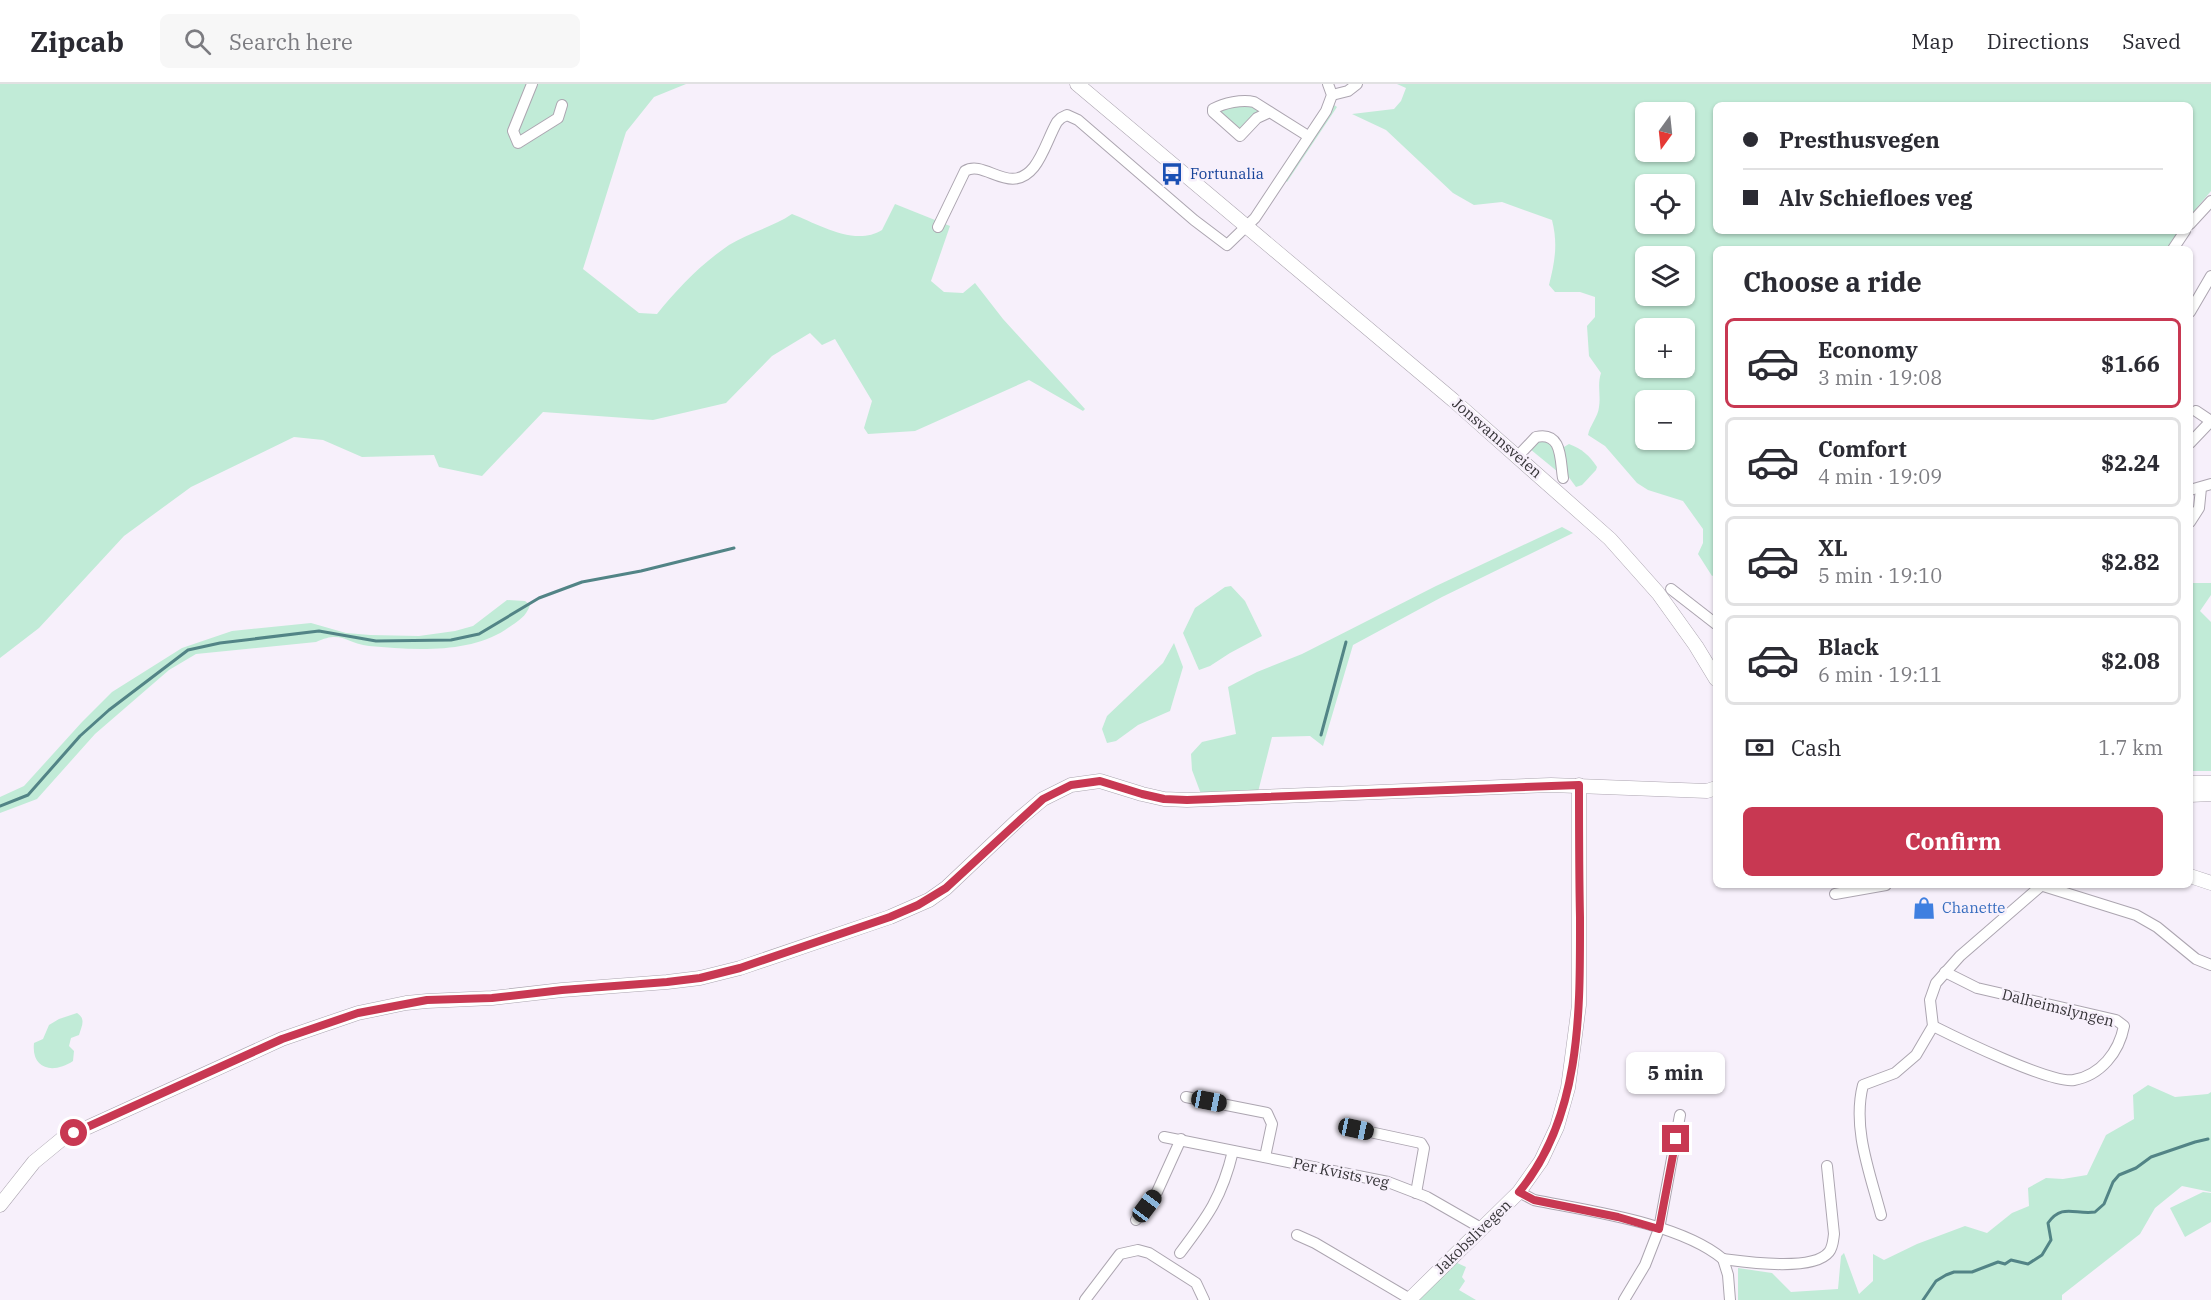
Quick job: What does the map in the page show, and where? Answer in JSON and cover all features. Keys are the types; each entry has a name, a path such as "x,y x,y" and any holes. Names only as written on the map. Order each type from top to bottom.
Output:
{"street":[{"path":"532,84 513,131 518,143 558,118 562,105"},
{"name":"Jonsvannsveien","path":"1077,84 1518,456 1611,539 1658,593 1713,674"},
{"path":"938,227 965,171 976,168 1007,179 1023,176 1038,160 1057,122 1061,117 1067,115 1078,120 1220,242 1227,245 1255,218 1329,106 1330,89 1348,91 1357,84"},
{"path":"1270,112 1257,118 1240,136 1213,112 1213,109 1249,101 1270,112 1308,136"},
{"path":"2193,221 2211,201"},
{"path":"2193,307 2211,276"},
{"path":"2193,440 2211,421 2196,411"},
{"path":"1518,456 1536,437 1546,436 1559,447 1563,478"},
{"path":"2193,517 2199,508 2201,488"},
{"path":"1671,589 1713,622"},
{"path":"0,1205 34,1162 63,1139 282,1039 322,1024 358,1013 406,1003 492,998 700,978 740,968 890,917 918,905 946,888 1043,799 1071,785 1100,781 1164,799 1187,800 1579,785 1713,791"},
{"path":"2193,783 2211,783"},
{"name":"Jakobslivegen","path":"1297,1236 1316,1243 1409,1300 1519,1192 1541,1161 1557,1127 1568,1088 1575,1041 1580,978 1579,785"},
{"path":"2193,795 2211,794"},
{"path":"2193,877 2211,883"},
{"path":"1835,894 1869,888"},
{"path":"1881,1215 1859,1129 1859,1098 1863,1084 1895,1073 1916,1055 1933,1026 1930,1000 1936,982 1960,956 2038,888"},
{"path":"2050,888 2136,915 2157,927 2196,959 2211,965"},
{"name":"Dalheimslyngen","path":"1933,1026 1971,1045 2025,1067 2073,1081 2095,1072 2116,1051 2122,1036 2124,1026 2116,1020 1977,988 1945,972"},
{"path":"1186,1096 1267,1113 1272,1124 1265,1157"},
{"path":"1624,1300 1645,1264 1659,1229 1680,1115"},
{"path":"1356,1129 1420,1143 1424,1148 1416,1193"},
{"name":"Per Kvists veg","path":"1164,1137 1369,1177 1416,1193 1481,1228"},
{"path":"1136,1220 1157,1192 1181,1139"},
{"path":"1180,1253 1218,1199 1233,1151"},
{"path":"1519,1192 1534,1200 1629,1220 1659,1229 1696,1243 1723,1259 1785,1265 1812,1261 1828,1254 1833,1245 1834,1234 1827,1166"},
{"path":"1085,1300 1120,1254 1138,1250 1158,1258 1196,1283 1204,1300"},
{"path":"1723,1259 1728,1275 1730,1300"}],"green space":[{"path":"0,84 686,84 654,97 626,132 583,269 639,313 657,314 690,277 719,252 736,241 792,214 837,232 860,236 871,235 882,230 895,204 950,226 931,281 944,292 963,293 975,283 1003,319 1085,409 1083,411 1029,380 915,431 868,434 864,428 872,401 835,339 822,345 810,333 772,356 726,403 653,420 543,412 482,476 439,467 434,455 362,457 323,440 294,437 191,487 124,536 39,628 0,658"},
{"path":"1397,84 2211,84 2211,191 2193,212 2193,102 1713,102 1713,234 2178,234 2171,246 1713,246 1712,576 1698,554 1703,543 1703,529 1683,501 1648,490 1637,483 1605,446 1588,435 1598,411 1601,373 1589,356 1587,326 1595,317 1595,297 1580,292 1555,292 1549,285 1555,252 1552,220 1502,202 1474,205 1453,193 1386,130 1352,114 1394,109 1401,101 1406,88"},
{"path":"1246,105 1261,109 1241,130 1219,113 1220,109"},
{"path":"1334,105 1337,107 1287,182 1286,181"},
{"path":"1539,440 1553,443 1558,472 1530,449"},
{"path":"1569,444 1585,453 1597,467 1582,485 1576,487 1565,472 1564,447"},
{"path":"1562,527 1573,533 1442,597 1353,645 1323,746 1310,736 1272,737 1258,792 1201,794 1192,770 1191,754 1202,742 1236,734 1228,687 1257,672 1302,654 1436,586"},
{"path":"2193,583 2211,583 2211,595 2200,611 2211,622 2211,771 2193,771"},
{"path":"1231,586 1245,601 1262,636 1199,670 1183,633 1195,608 1225,587"},
{"path":"507,600 525,601 530,605 523,617 505,630 490,638 457,647 421,649 369,646 332,637 316,642 196,654 169,670 95,734 37,799 0,813 0,797 24,786 112,692 182,648 232,631 311,623 346,633 370,635 419,636 455,631 473,626"},
{"path":"1174,643 1183,667 1170,711 1138,725 1116,741 1107,743 1102,729 1107,716 1163,663"},
{"path":"77,1013 83,1023 79,1035 71,1038 69,1046 74,1051 73,1061 52,1068 40,1064 34,1052 34,1043 43,1039 49,1025"},
{"path":"2148,1085 2175,1097 2211,1092 2211,1192 2182,1186 2155,1208 2140,1234 2062,1295 2062,1300 1738,1300 1738,1268 1772,1273 1791,1292 1838,1289 1841,1256 1844,1253 1859,1294 1873,1281 1873,1254 1884,1260 1917,1244 1965,1226 1987,1233 2012,1213 2029,1206 2028,1188 2046,1178 2063,1179 2087,1175 2106,1135 2134,1119 2133,1095"},
{"path":"2203,1192 2211,1193 2211,1222 2185,1237 2170,1208"},
{"path":"1455,1262 1466,1267 1462,1277 1465,1281 1459,1290 1476,1300 1419,1300"}],"waterway":[{"path":"0,806 28,795 80,736 109,710 188,650 220,643 319,631 376,641 451,640 479,634 539,598 582,582 641,571 734,548"},
{"path":"1321,735 1346,642"},
{"path":"1923,1300 1936,1281 1954,1272 1972,1272 1998,1262 2005,1264 2011,1260 2028,1264 2042,1255 2051,1240 2048,1223 2058,1213 2095,1212 2104,1204 2113,1182 2119,1175 2136,1168 2151,1157 2208,1139"}],"place":[{"name":"Fortunalia","path":"1172,174"},
{"name":"Chanette","path":"1924,908"}],"route":[{"path":"74,1133 282,1039 358,1013 427,1000 492,998 700,978 740,968 905,912 946,888 1043,799 1071,785 1100,781 1164,799 1187,800 1579,785 1580,952 1577,1030 1568,1088 1557,1127 1541,1161 1519,1192 1534,1200 1641,1222 1659,1229 1676,1139"}]}
